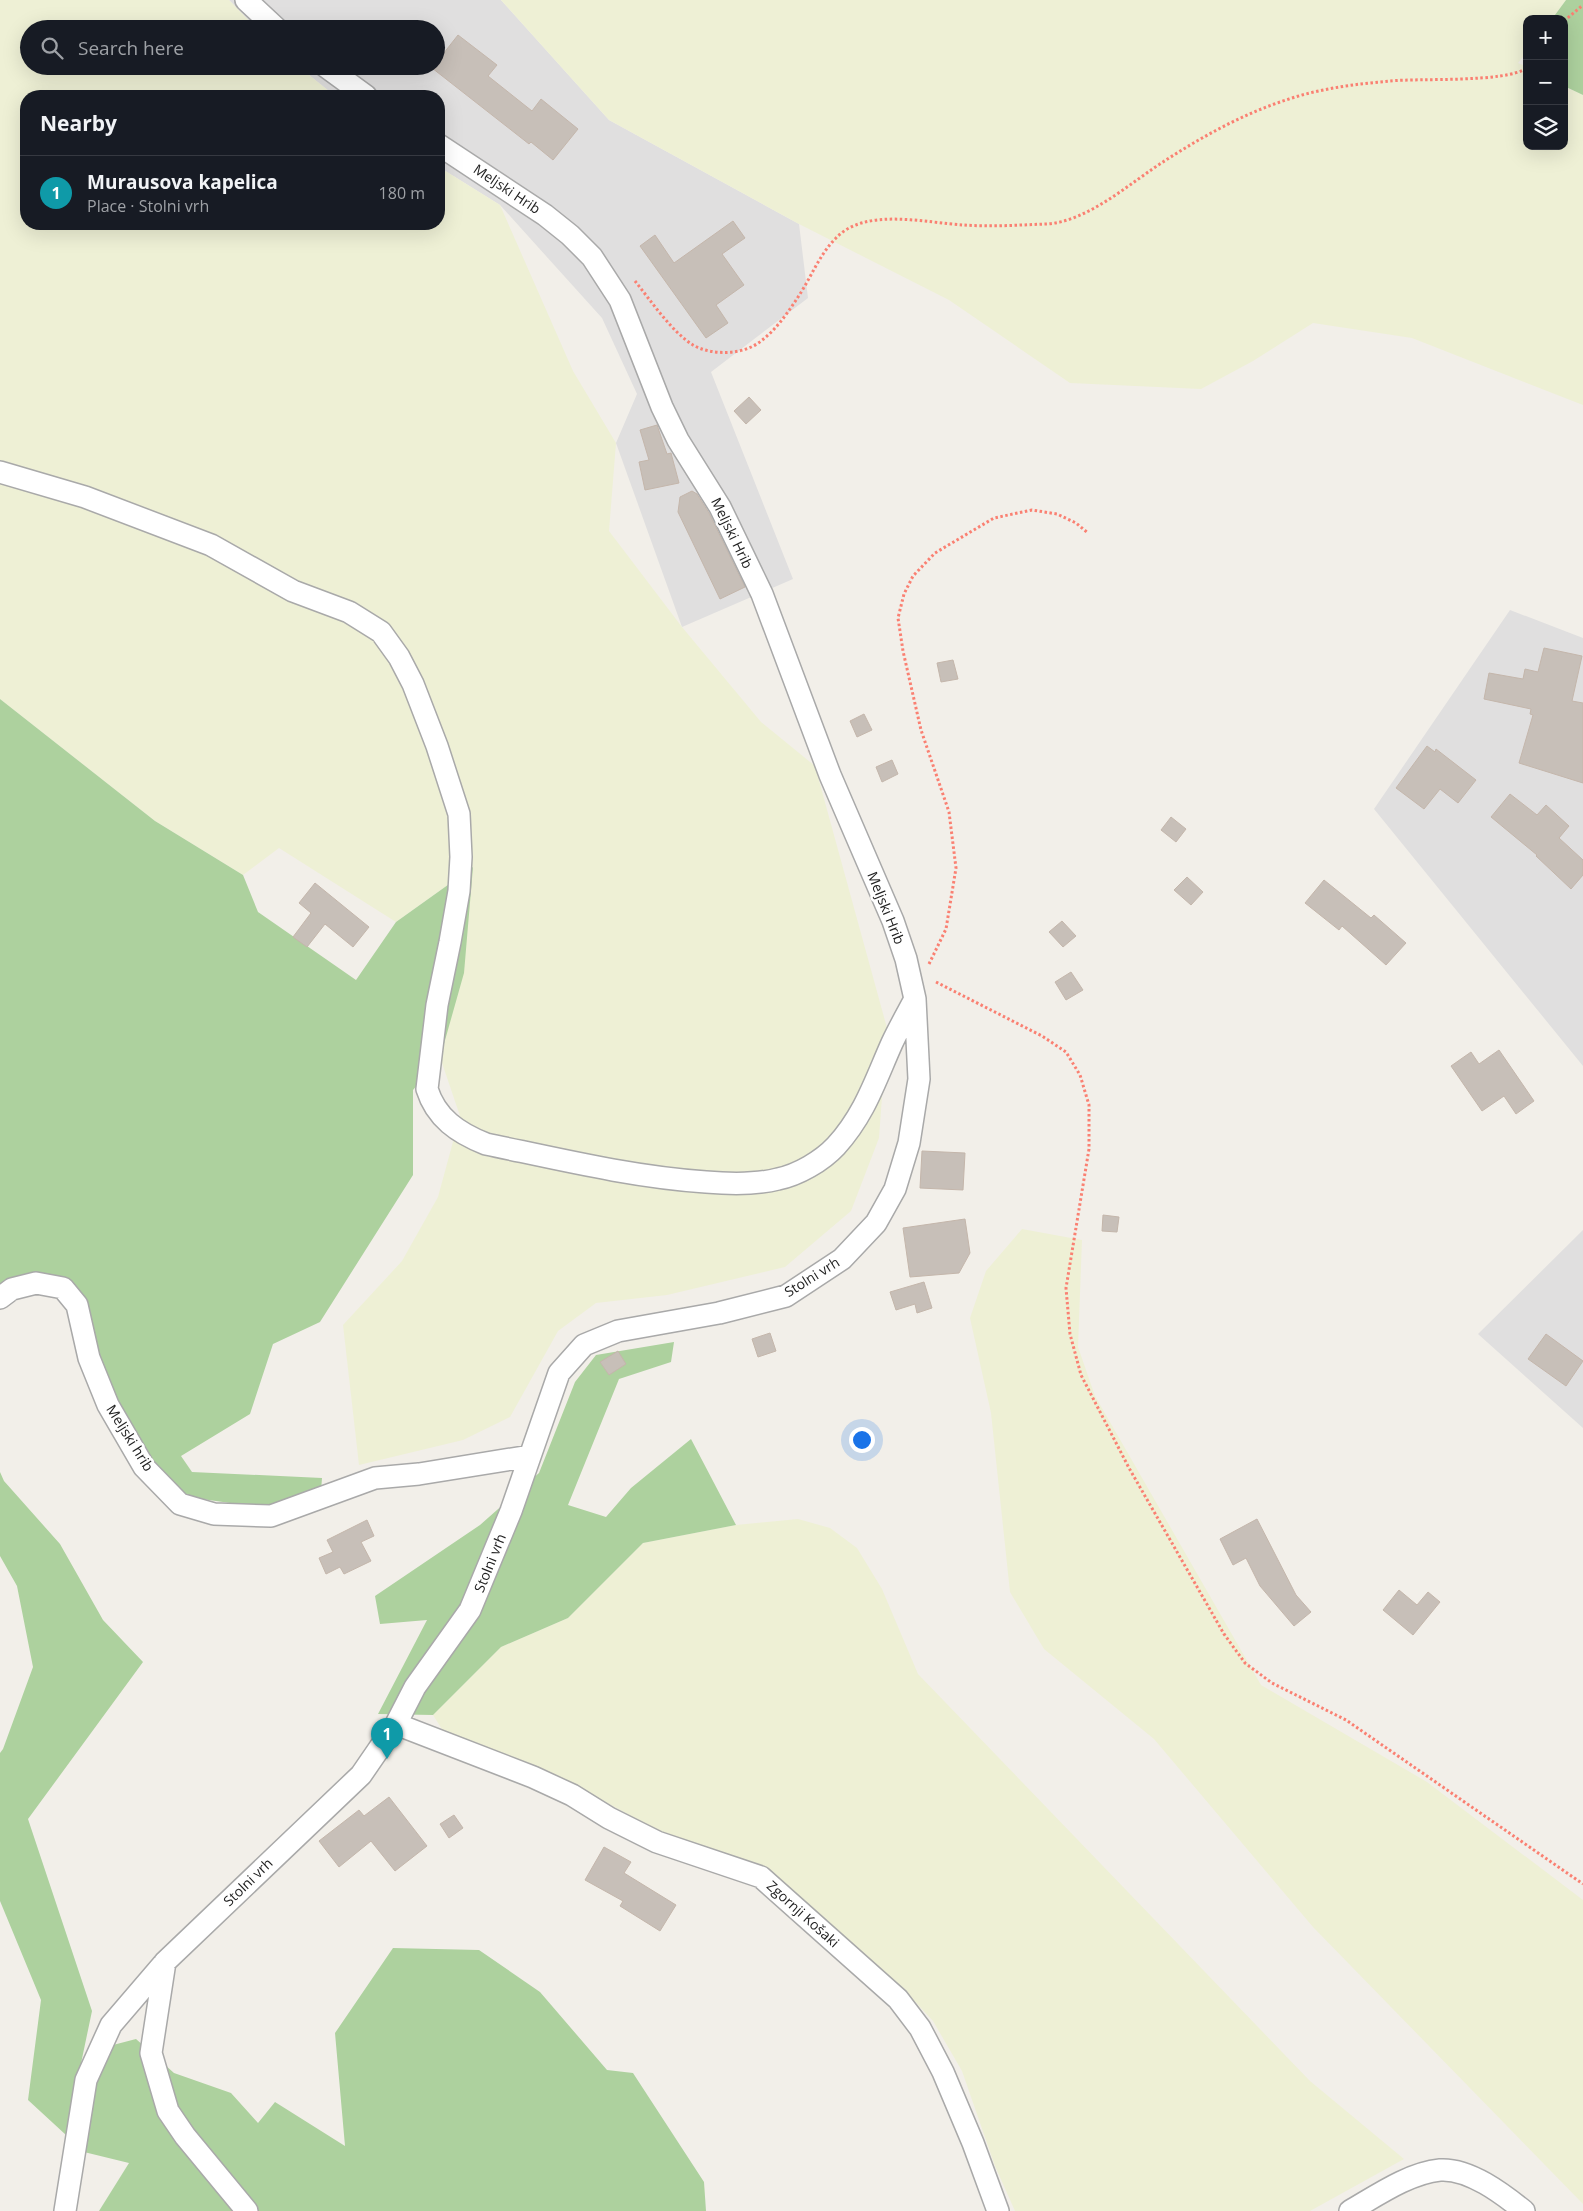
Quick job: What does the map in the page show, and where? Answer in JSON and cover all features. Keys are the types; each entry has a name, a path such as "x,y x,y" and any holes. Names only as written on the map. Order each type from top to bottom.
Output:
{"street":[{"path":"246,0 267,20"},
{"path":"337,75 358,90"},
{"name":"Meljski Hrib","path":"445,149 546,215 570,235 592,257 620,300 662,407 678,440 720,507 762,594 830,775 892,921 906,959 915,999"},
{"path":"0,472 85,497 211,546 293,591 349,612 381,632 399,657 413,684 427,719 459,814 461,856 458,891 437,1005 427,1089 431,1101 447,1123 468,1137 486,1144 618,1171 679,1180 747,1183 779,1179 812,1165 835,1147 854,1123 873,1090 892,1043 915,999"},
{"name":"Stolni vrh","path":"66,2211 86,2080 111,2025 165,1962 361,1775 396,1724 415,1687 470,1610 511,1511 559,1373 584,1345 618,1331 718,1314 786,1296 842,1259 876,1223 895,1189 909,1143 919,1079 915,999"},
{"name":"Meljski hrib","path":"0,1298 12,1289 36,1283 63,1288 77,1305 89,1358 108,1404 144,1466 180,1504 214,1514 271,1516 375,1478 419,1474 530,1456"},
{"name":"Zgornji Košaki","path":"396,1724 533,1777 572,1795 609,1818 657,1842 761,1877 898,1999 920,2028 943,2072 973,2143 998,2211"},
{"path":"165,1962 152,2053 168,2111 247,2211"},
{"path":"1350,2211 1404,2180 1439,2170 1454,2171 1474,2178 1501,2193 1524,2211"}],"path":[{"path":"1568,18 1583,5"},
{"path":"632,278 671,324 692,344 708,352 732,353 759,344 776,327 801,292 823,254 836,237 850,226 880,220 914,219 965,225 1048,224 1077,218 1212,132 1246,114 1292,98 1354,85 1392,80 1505,75 1523,69"},
{"path":"926,968 946,928 956,868 950,812 921,730 903,652 898,618 904,594 913,576 935,553 994,518 1032,510 1057,514 1076,523 1088,533"},
{"path":"936,982 1042,1036 1066,1052 1080,1075 1089,1105 1089,1149 1066,1288 1070,1334 1081,1375 1134,1476 1224,1634 1245,1663 1272,1683 1346,1720 1583,1884"}],"shaded area":[{"path":"229,0 501,0 609,120 799,224 808,298 711,372 793,579 682,627 616,443 637,394 602,318 500,205 445,171 445,90 328,90 309,75 445,75 445,20 248,20"},
{"path":"1510,610 1583,638 1583,1066 1374,809"},
{"path":"1583,1230 1583,1428 1478,1334"}],"green space":[{"path":"0,0 229,0 248,20 20,20 20,75 309,75 328,90 20,90 20,230 445,230 445,171 500,205 573,371 616,443 609,531 682,627 761,722 815,766 887,1028 879,1138 851,1211 785,1267 667,1295 596,1303 558,1331 510,1417 463,1440 359,1465 343,1325 402,1261 438,1197 460,1116 439,1054 473,867 396,922 279,848 243,875 155,821 0,699"},
{"path":"501,0 1566,0 1555,15 1523,15 1523,57 1518,63 1523,65 1523,150 1568,150 1568,88 1583,95 1583,405 1412,338 1313,323 1253,361 1201,389 1070,383 949,300 799,224 609,120"},
{"path":"1566,0 1583,0 1583,95 1568,88 1568,15 1555,15"},
{"path":"0,699 155,821 243,875 258,912 356,980 396,922 473,867 464,973 440,1058 413,1090 413,1175 320,1322 273,1344 250,1414 181,1456 192,1472 322,1478 321,1491 272,1509 188,1497 149,1461 114,1401 98,1355 84,1302 0,1286"},
{"path":"1022,1229 1082,1240 1078,1347 1095,1396 1261,1685 1427,1782 1583,1900 1583,2204 1313,1927 1154,1739 1044,1649 1010,1592 991,1413 970,1318 986,1271"},
{"path":"674,1342 671,1362 619,1379 568,1505 606,1517 631,1488 691,1439 736,1525 643,1543 568,1618 501,1647 433,1715 378,1714 427,1620 380,1624 375,1596 480,1525 539,1473 575,1382 596,1355"},
{"path":"0,1472 4,1481 60,1544 103,1620 143,1662 28,1819 92,2011 66,2135 28,2100 41,2000 0,1901 0,1753 33,1667 17,1586 0,1556"},
{"path":"798,1519 830,1528 857,1548 882,1589 918,1674 1310,2081 1404,2159 1310,2211 1015,2211 995,2166 962,2071 933,2021 907,1993 874,1966 767,1868 660,1832 582,1789 447,1737 433,1715 501,1647 568,1618 643,1543 736,1525"},
{"path":"393,1948 479,1950 540,1992 607,2070 633,2073 704,2182 706,2211 99,2211 129,2163 84,2152 94,2084 113,2045 136,2039 174,2073 231,2093 258,2123 275,2102 345,2146 335,2033"}],"building":[{"path":"458,35 497,65 488,76 532,111 541,99 578,129 553,160 531,142 529,144 441,75 445,75 445,52"},
{"path":"733,221 745,238 722,254 744,285 716,305 728,323 706,338 640,246 655,235 674,263"},
{"path":"749,397 761,410 746,424 734,411"},
{"path":"657,425 667,454 671,453 679,483 645,490 639,462 649,460 640,430"},
{"path":"692,491 697,494 709,513 745,587 720,599 678,512 680,497"},
{"path":"1544,648 1582,656 1572,701 1583,703 1583,783 1519,763 1533,715 1530,714 1531,709 1484,699 1489,673 1523,679 1525,669 1538,672"},
{"path":"953,660 958,679 941,682 937,663"},
{"path":"864,714 872,730 857,737 850,721"},
{"path":"1427,746 1435,752 1436,749 1476,780 1458,803 1440,789 1424,809 1396,788"},
{"path":"892,760 898,774 882,782 876,767"},
{"path":"1510,794 1537,815 1546,805 1569,826 1559,838 1583,860 1583,875 1571,889 1537,855 1491,817"},
{"path":"1171,817 1186,829 1176,842 1161,830"},
{"path":"1187,877 1203,892 1191,905 1174,890"},
{"path":"1324,880 1371,918 1374,915 1406,943 1386,965 1342,926 1339,930 1305,903"},
{"path":"315,883 369,927 353,947 325,924 307,947 293,937 311,913 299,903"},
{"path":"1062,921 1076,936 1063,947 1049,932"},
{"path":"1071,972 1083,990 1066,1000 1055,982"},
{"path":"1499,1050 1534,1101 1516,1114 1504,1096 1482,1111 1451,1066 1471,1052 1479,1064"},
{"path":"922,1151 965,1153 963,1190 920,1188"},
{"path":"1103,1215 1119,1217 1117,1232 1102,1231"},
{"path":"965,1219 970,1253 959,1273 910,1277 903,1228"},
{"path":"924,1282 932,1308 917,1313 915,1304 896,1310 890,1292"},
{"path":"770,1333 776,1351 758,1357 752,1339"},
{"path":"1546,1334 1583,1361 1566,1386 1528,1359"},
{"path":"618,1351 626,1364 609,1375 600,1362"},
{"path":"1257,1519 1296,1595 1311,1612 1294,1626 1260,1586 1246,1558 1233,1565 1220,1539"},
{"path":"367,1520 374,1536 361,1542 371,1561 344,1574 340,1567 326,1574 319,1558 333,1552 327,1540"},
{"path":"1399,1590 1417,1605 1428,1592 1440,1602 1413,1635 1383,1610"},
{"path":"389,1797 427,1846 395,1871 371,1841 339,1867 319,1841 359,1810 364,1816"},
{"path":"454,1815 463,1828 449,1838 440,1824"},
{"path":"604,1847 631,1862 624,1873 676,1905 660,1931 620,1906 623,1901 585,1880"}],"place":[{"name":"Murausova kapelica","path":"387,1759"}]}
